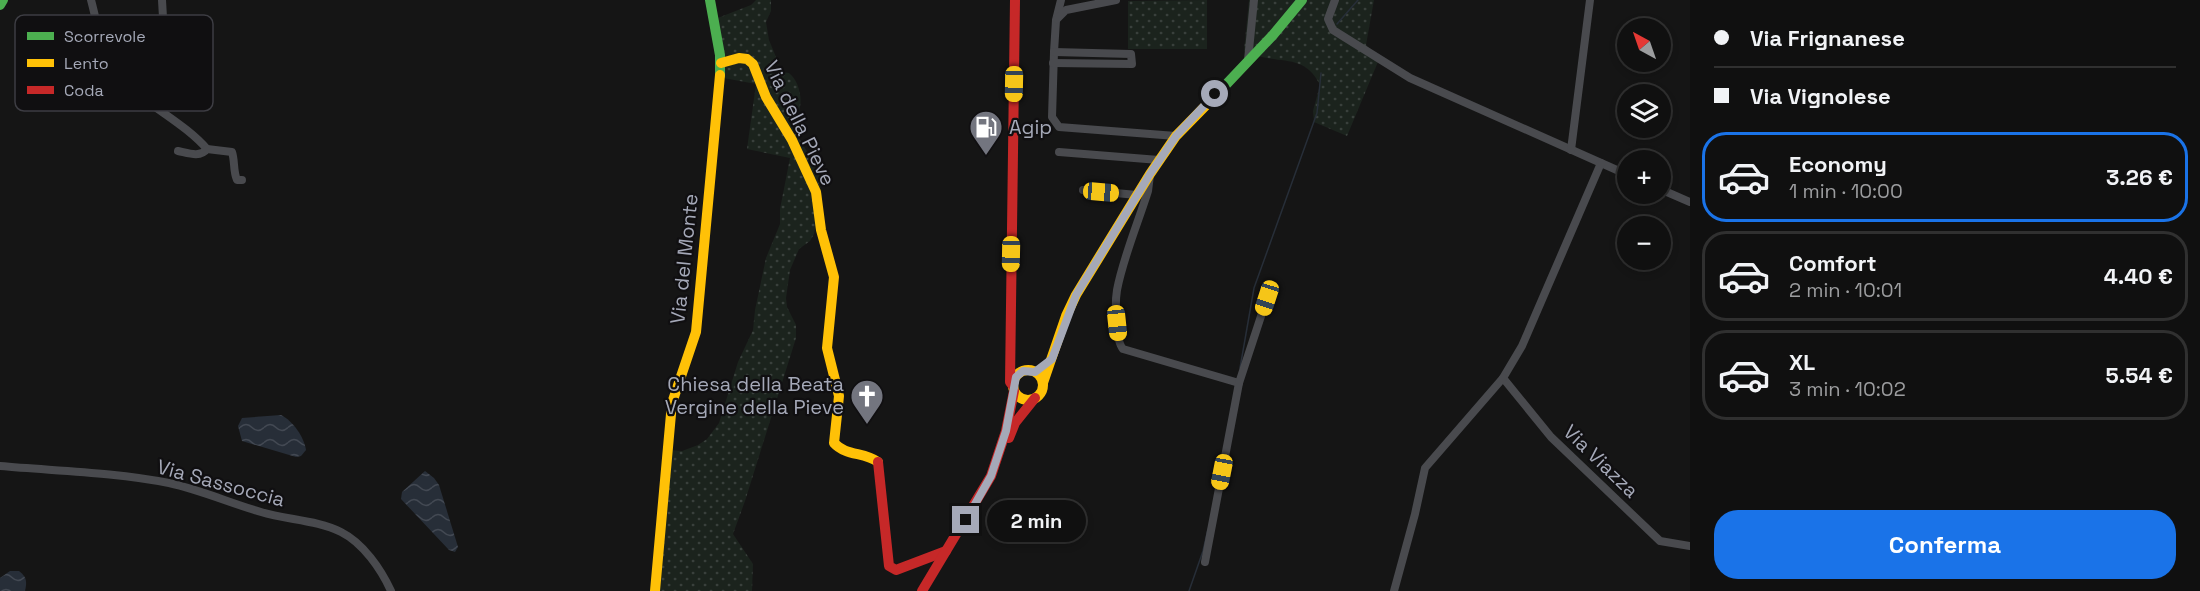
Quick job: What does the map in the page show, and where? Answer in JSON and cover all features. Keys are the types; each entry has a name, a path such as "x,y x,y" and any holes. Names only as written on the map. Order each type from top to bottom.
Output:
{"main road":[{"path":"0,5 3,0"},
{"name":"Via del Monte","path":"655,591 672,403 696,332 721,63 710,0"},
{"path":"1015,0 1010,382 1024,399 1035,398"},
{"path":"999,453 1008,441 1016,423 1041,393 1076,295 1159,159 1176,136 1302,0"},
{"name":"Via della Pieve","path":"721,63 739,58 747,59 753,64 766,98 792,140 814,185 821,230 834,278 827,348 839,396 834,441 839,449 873,458 879,463 889,566 894,570 899,569 946,551"},
{"path":"1035,372 1052,359"},
{"path":"1011,364 1014,370 1020,373"},
{"path":"921,591 991,476 999,453 1016,377 1027,370 1035,372 1043,383"}],"street":[{"path":"91,0 95,15"},
{"path":"162,0 163,15"},
{"path":"1061,0 1056,20 1052,117 1059,127 1176,136"},
{"path":"1075,0 1084,5"},
{"path":"1056,20 1066,10 1116,0"},
{"path":"1248,60 1254,0"},
{"path":"1335,0 1329,13 1329,23 1343,38 1410,78 1617,170"},
{"path":"1571,150 1590,0"},
{"path":"1053,63 1132,64 1131,54 1054,52"},
{"path":"163,111 207,149 214,152 225,150 232,152 234,175 237,180 242,180"},
{"path":"178,151 198,155 207,149"},
{"path":"1059,152 1159,159"},
{"path":"1394,591 1425,468 1503,378 1522,346 1601,163"},
{"path":"1150,174 1148,191 1118,290 1117,323 1120,346 1123,349 1237,382"},
{"path":"1083,190 1137,195"},
{"path":"1671,194 1690,202"},
{"path":"1205,562 1237,382 1267,298"},
{"name":"Via Viazza","path":"1503,378 1551,437 1660,541 1690,546"},
{"name":"Via Sassoccia","path":"0,466 157,481 203,491 261,512 327,527 342,532 357,544 381,571 391,591"}],"shaded area":[{"path":"756,0 771,0 771,11 766,22 769,40 776,57 773,68 789,73 798,85 800,106 794,130 820,173 822,196 814,234 810,241 799,249 790,270 786,298 787,307 796,325 796,338 733,534 753,564 752,591 654,591 670,450 682,451 698,445 707,439 719,423 738,362 753,330 766,258 780,224 780,209 790,158 747,149 756,84 718,77 710,21 751,5"},
{"path":"1207,0 1207,49 1128,49 1128,1"},
{"path":"1249,0 1374,0 1366,45 1380,57 1347,136 1314,122 1313,111 1320,85 1309,70 1296,63 1260,57 1244,51"}],"water":[{"path":"281,415 294,425 303,440 306,450 301,456 296,457 242,441 238,426 242,418"},
{"path":"425,471 439,485 458,547 455,552 449,550 401,499 402,492"},
{"path":"10,571 19,571 24,575 25,591 0,591 0,578"}],"waterway":[{"path":"1337,24 1358,0"},
{"path":"1240,368 1254,288 1317,113 1321,73"},
{"path":"1189,591 1208,529"}],"traffic: fast":[{"path":"0,5 3,0"},
{"path":"710,0 720,55 720,75"},
{"path":"1219,92 1273,35 1302,0"}],"traffic: slow":[{"path":"721,63 739,58 747,59 753,64 766,97 792,140 816,192 821,230 834,277 827,348 839,396 834,443 844,450 878,462"},
{"path":"655,591 672,403 696,332 720,75"},
{"path":"1043,383 1066,316 1076,295 1176,136 1219,92"},
{"path":"1028,370 1038,375 1043,385 1038,395 1028,400 1018,395 1013,385 1018,375 1028,370"}],"traffic: jam":[{"path":"1013,386 1010,382 1015,0"},
{"path":"922,591 991,476 1006,431 1014,391"},
{"path":"1009,438 1015,423 1035,398"},
{"path":"878,462 889,566 896,570 946,551"}],"place":[{"name":"Agip","path":"986,156"},
{"name":"Chiesa della Beata Vergine della Pieve","path":"867,425"}],"route":[{"path":"966,520 991,476 1006,431 1016,377 1023,371 1035,372 1052,359 1066,316 1076,295 1137,195 1176,136 1215,94"}]}
